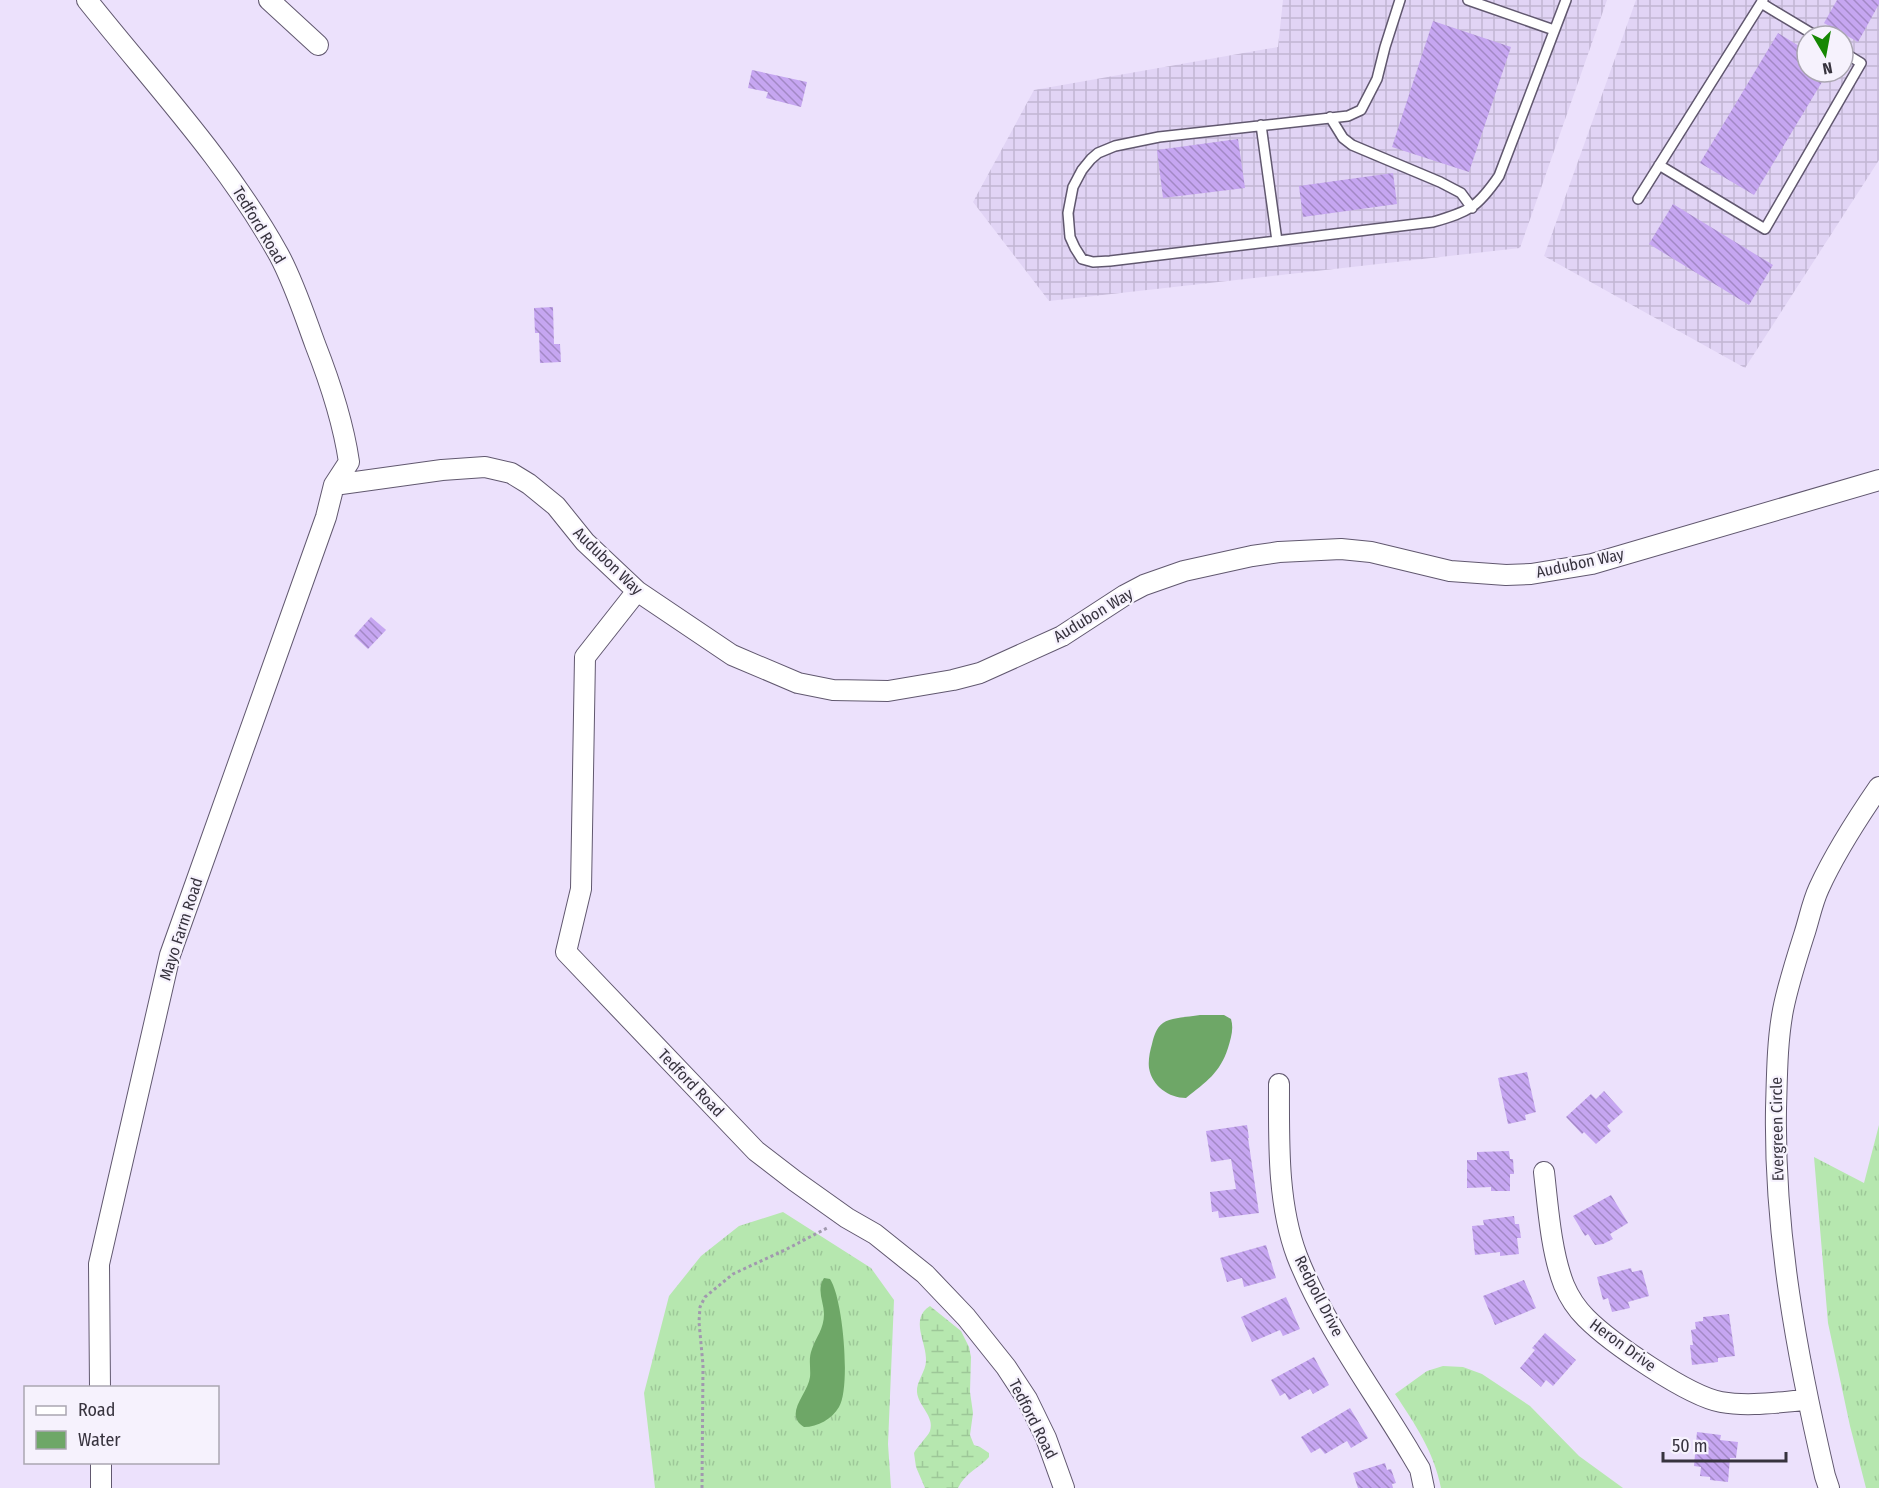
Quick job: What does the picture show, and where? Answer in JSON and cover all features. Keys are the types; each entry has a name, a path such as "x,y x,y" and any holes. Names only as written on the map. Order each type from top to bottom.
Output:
{"street":[{"name":"Tedford Road","path":"87,0 210,149 250,207 280,257 324,367 345,439 349,462 334,485"},
{"path":"269,0 318,45"},
{"name":"Audubon Way","path":"334,485 485,467 511,474 529,484 556,506 585,542 637,591 732,655 798,683 833,690 888,692 981,673 1062,636 1144,585 1184,571 1252,556 1279,552 1341,549 1371,552 1450,571 1506,575 1531,574 1592,564 1879,480"},
{"name":"Mayo Farm Road","path":"100,1386 99,1264 170,955 326,517 334,485"},
{"name":"Tedford Road","path":"637,591 585,657 581,889 566,952 756,1151 847,1218 875,1234 925,1274 973,1325 1006,1367 1027,1399 1046,1438 1064,1488"},
{"name":"Evergreen Circle","path":"1829,1488 1807,1400 1789,1292 1780,1218 1775,1141 1778,1055 1783,1010 1819,889 1856,820 1879,787"},
{"name":"Redpoll Drive","path":"1279,1084 1279,1138 1283,1193 1297,1254 1327,1317 1415,1461 1425,1488"},
{"name":"Heron Drive","path":"1544,1172 1557,1263 1564,1284 1571,1300 1584,1317 1601,1332 1697,1394 1719,1402 1746,1405 1807,1400"},
{"path":"101,1464 101,1488"}],"lane":[{"path":"1400,0 1377,79 1361,110 1348,116 1159,137 1115,146 1098,153 1082,170 1073,187 1068,213 1070,237 1082,259 1093,262 1433,222 1472,208 1484,197 1499,177 1566,0"},
{"path":"1468,0 1554,30"},
{"path":"1638,199 1762,2 1797,24"},
{"path":"1855,59 1861,63 1855,73"},
{"path":"1659,165 1765,229 1849,84"},
{"path":"1330,117 1343,138 1352,145 1461,193 1472,208"},
{"path":"1261,125 1277,241"}],"path":[{"path":"702,1488 703,1365 699,1322 700,1307 705,1297 733,1274 847,1218"}],"shaded area":[{"path":"1283,0 1607,0 1520,248 1049,301 973,202 1034,90 1278,47"},
{"path":"1636,0 1879,0 1879,160 1745,368 1544,256"}],"green space":[{"path":"1879,1125 1879,1488 1866,1488 1828,1323 1814,1157 1864,1183"},
{"path":"783,1212 871,1268 894,1300 888,1444 891,1488 655,1488 644,1393 669,1296 701,1256 739,1226"},
{"path":"930,1306 961,1331 969,1347 973,1413 970,1435 974,1445 989,1453 989,1457 968,1474 958,1488 925,1488 916,1467 914,1453 929,1433 931,1426 917,1392 926,1361 921,1317"},
{"path":"1443,1366 1463,1367 1482,1374 1530,1406 1579,1456 1623,1488 1441,1488 1429,1450 1395,1394 1427,1371"}],"water":[{"path":"1200,1015 1224,1015 1231,1019 1231,1037 1225,1057 1206,1082 1186,1098 1173,1096 1162,1090 1154,1080 1149,1068 1155,1035 1159,1027 1167,1021"},
{"path":"824,1278 830,1279 839,1304 845,1363 843,1397 839,1407 829,1419 814,1426 804,1427 798,1422 796,1410 810,1377 811,1353 823,1324 824,1314 820,1292"}],"building":[{"path":"1837,0 1879,0 1858,42 1855,40 1855,24 1824,23"},
{"path":"1433,21 1511,47 1469,172 1392,147"},
{"path":"1778,33 1795,44 1795,84 1821,84 1754,195 1700,163"},
{"path":"752,70 807,82 801,107 766,98 768,92 748,88"},
{"path":"1238,139 1245,188 1163,198 1157,150"},
{"path":"1393,173 1397,204 1303,217 1299,186"},
{"path":"1673,204 1773,265 1749,305 1649,244"},
{"path":"553,307 554,344 560,344 561,362 540,363 539,333 535,333 534,308"},
{"path":"371,617 386,630 368,649 354,636"},
{"path":"1527,1072 1536,1112 1525,1115 1526,1120 1508,1124 1498,1078"},
{"path":"1604,1091 1623,1112 1607,1126 1611,1131 1596,1144 1584,1132 1582,1134 1566,1117 1591,1094 1596,1099"},
{"path":"1247,1125 1259,1213 1219,1218 1218,1211 1212,1212 1210,1192 1236,1189 1231,1159 1211,1162 1206,1131"},
{"path":"1509,1151 1510,1159 1513,1159 1514,1174 1510,1174 1510,1191 1491,1191 1491,1187 1467,1188 1467,1160 1477,1160 1477,1152"},
{"path":"1611,1195 1628,1223 1610,1234 1613,1239 1595,1245 1588,1234 1585,1236 1573,1216"},
{"path":"1514,1216 1515,1224 1519,1224 1521,1238 1517,1238 1519,1254 1500,1256 1500,1252 1475,1255 1472,1226 1484,1225 1483,1220"},
{"path":"1266,1245 1276,1278 1244,1287 1242,1278 1227,1282 1220,1258"},
{"path":"1631,1268 1632,1272 1642,1270 1649,1296 1628,1302 1630,1308 1612,1312 1608,1298 1603,1300 1597,1277"},
{"path":"1524,1280 1536,1308 1495,1325 1483,1296"},
{"path":"1286,1297 1300,1329 1283,1336 1280,1330 1252,1342 1241,1317"},
{"path":"1729,1314 1735,1356 1718,1358 1718,1362 1692,1365 1691,1330 1696,1329 1695,1322 1703,1321 1703,1317"},
{"path":"1545,1333 1576,1360 1553,1386 1546,1380 1541,1387 1520,1368 1535,1350 1532,1348"},
{"path":"1314,1357 1329,1385 1313,1394 1310,1389 1289,1400 1285,1393 1280,1396 1271,1380"},
{"path":"1350,1408 1368,1438 1351,1448 1347,1441 1325,1454 1320,1448 1311,1453 1301,1437"},
{"path":"1697,1432 1721,1435 1720,1440 1738,1442 1736,1458 1730,1458 1728,1482 1710,1480 1710,1477 1700,1476 1701,1467 1694,1466"},
{"path":"1385,1463 1387,1470 1391,1469 1396,1483 1392,1484 1393,1488 1358,1488 1353,1473"}]}
